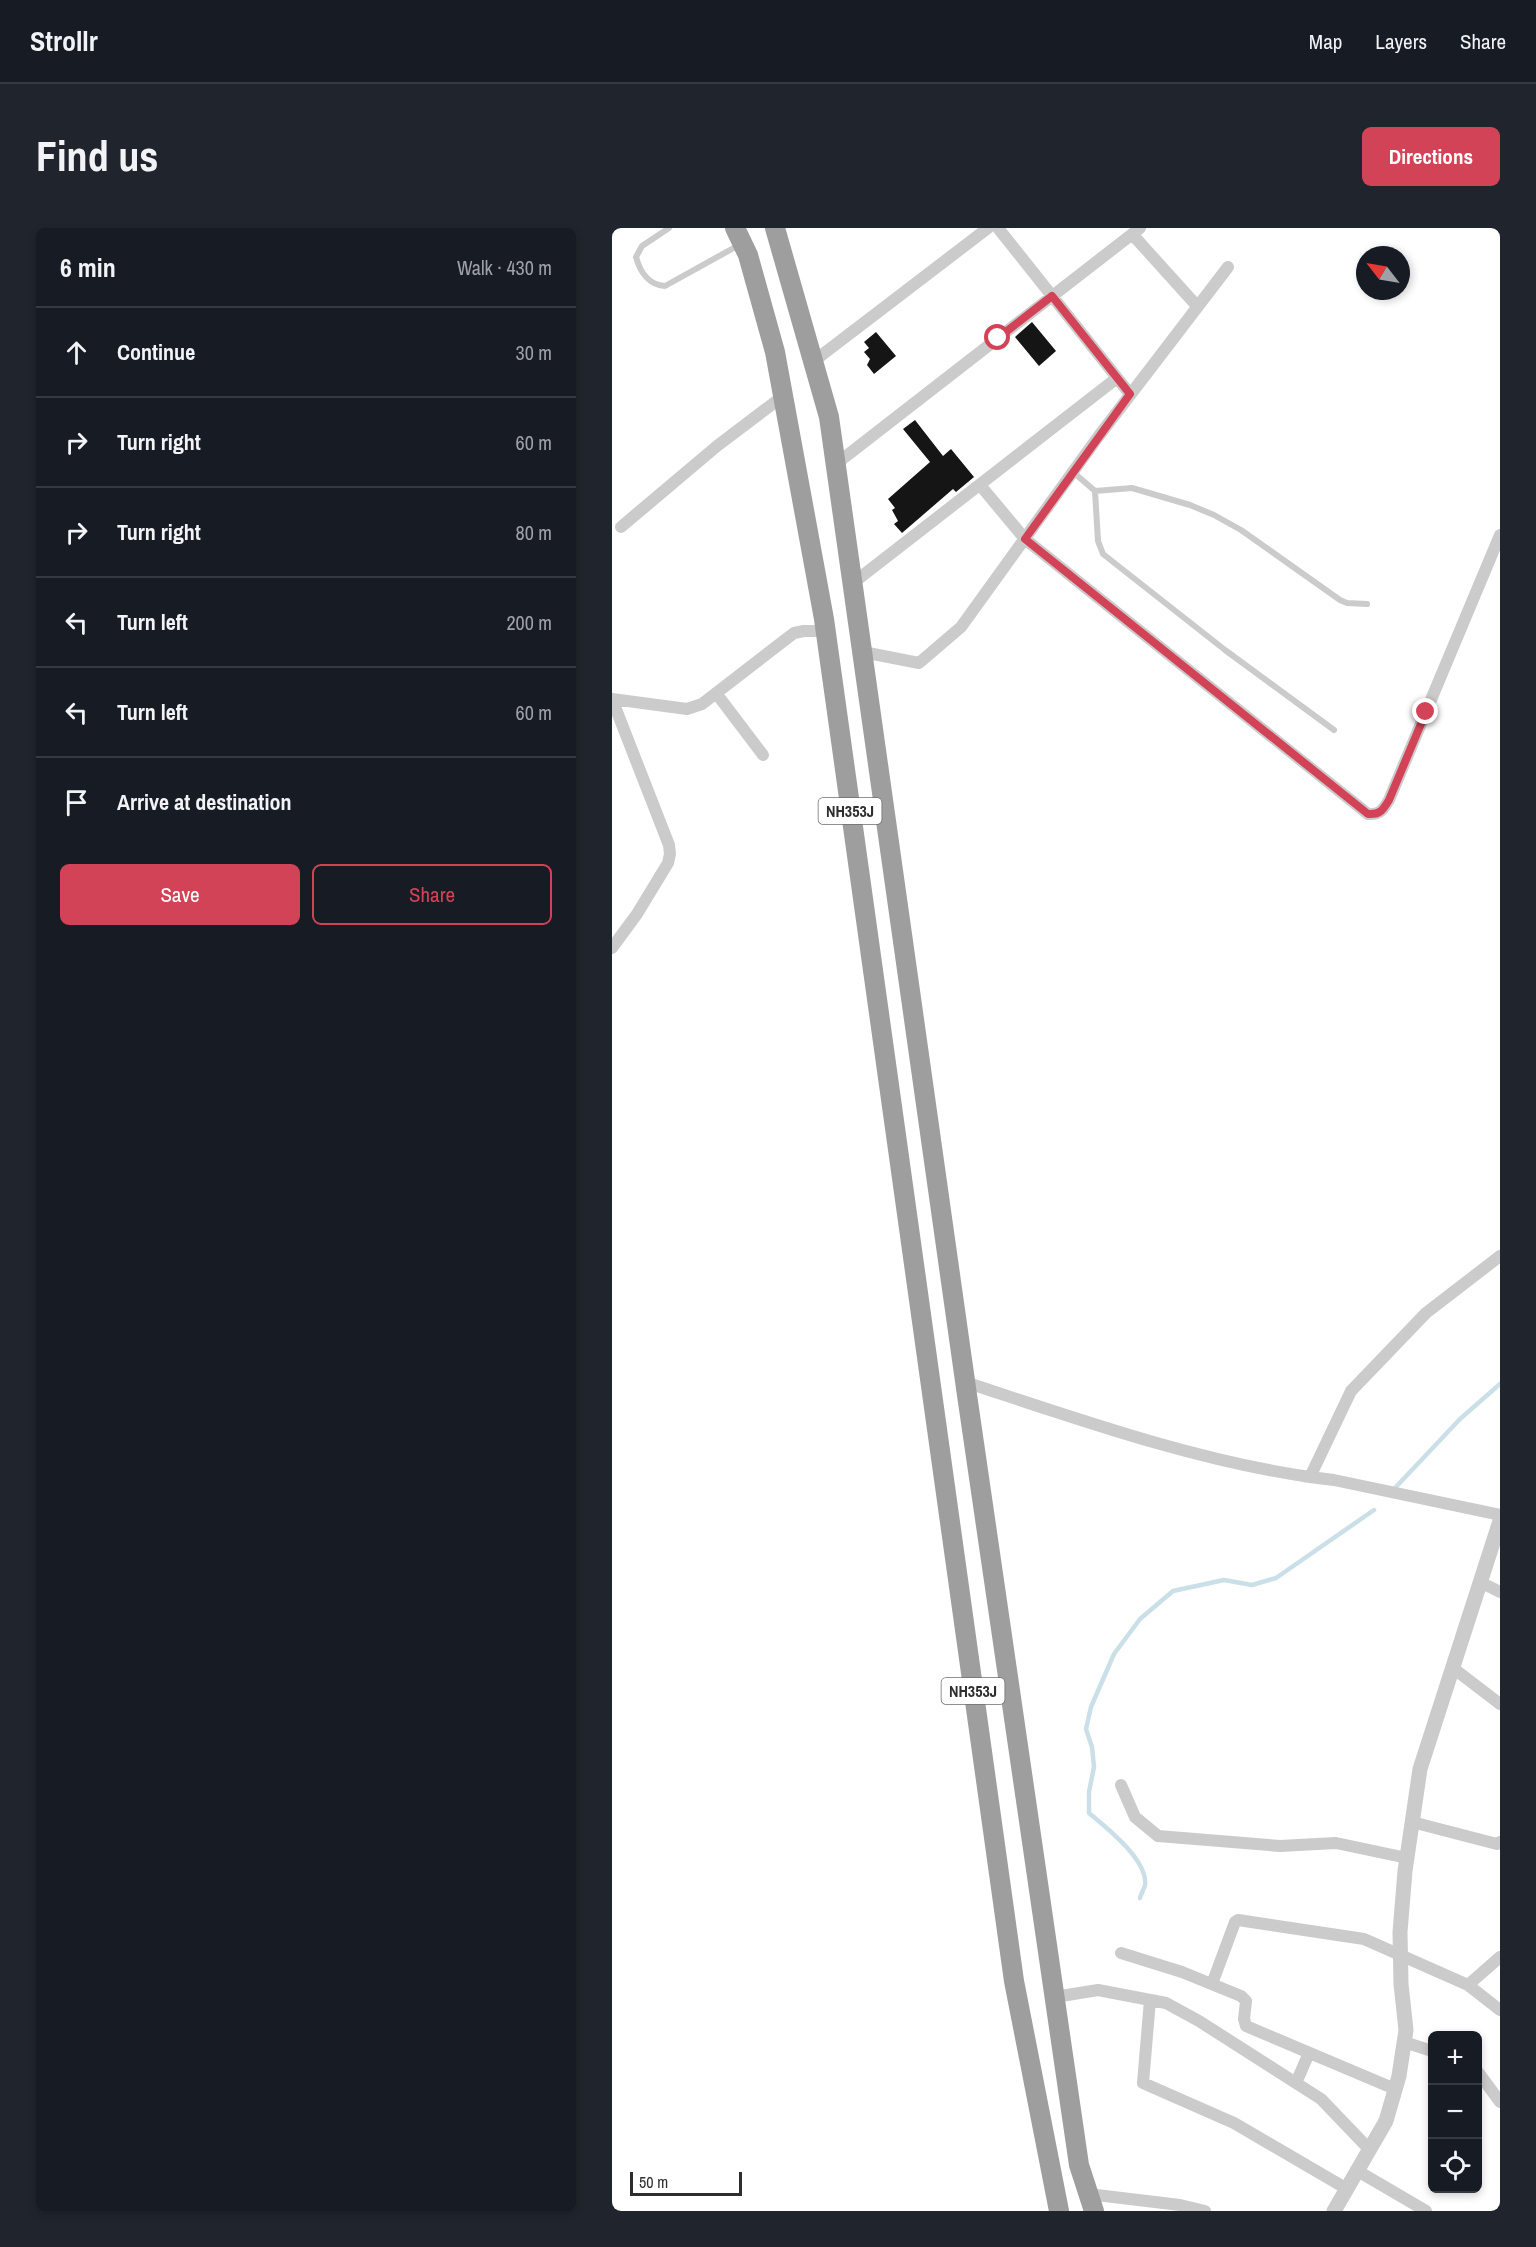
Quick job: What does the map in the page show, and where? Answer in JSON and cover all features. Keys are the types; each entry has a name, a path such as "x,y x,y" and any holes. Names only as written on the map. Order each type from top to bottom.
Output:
{"highway":[{"name":"NH353J","path":"775,228 829,417 1078,2165 1091,2202"},
{"name":"NH353J","path":"738,236 748,255 775,352 826,631 1014,1981 1059,2211"}],"street":[{"path":"814,362 988,228"},
{"path":"998,228 1130,394"},
{"path":"836,464 1136,231 1197,306"},
{"path":"863,652 919,663 961,627 1130,394 1228,267"},
{"path":"853,583 1117,378"},
{"path":"621,527 717,446 783,396"},
{"path":"980,485 1025,539 1368,814 1376,814 1383,810 1389,800 1500,535"},
{"path":"612,948 637,914 668,863 670,854 669,844 612,699 687,709 702,704 794,633 826,631"},
{"path":"716,693 763,755"},
{"path":"1310,1477 1351,1391 1426,1313 1500,1256"},
{"path":"966,1389 1258,1470 1334,1480 1500,1515"},
{"path":"1334,2211 1386,2121 1395,2089 1406,2030 1400,1955 1407,1858 1420,1768 1500,1521"},
{"path":"1480,1582 1500,1592"},
{"path":"1453,1668 1500,1704"},
{"path":"1121,1785 1135,1817 1158,1836 1280,1846 1336,1843 1407,1858"},
{"path":"1412,1822 1497,1844 1500,1842"},
{"path":"1212,1984 1235,1922 1238,1920 1364,1939 1468,1985 1500,2010"},
{"path":"1121,1953 1212,1984 1244,1998 1246,2026 1395,2089"},
{"path":"1468,1985 1500,1957"},
{"path":"1055,1998 1098,1989 1166,2003 1199,2021 1321,2099 1369,2149"},
{"path":"1150,2000 1143,2083 1233,2123 1347,2188"},
{"path":"1404,2042 1428,2050"},
{"path":"1296,2083 1310,2053"},
{"path":"1482,2077 1500,2102"},
{"path":"1356,2170 1426,2211"},
{"path":"1091,2202 1180,2205 1206,2211"}],"lane":[{"path":"669,228 642,246 636,257 650,283 658,286 665,286 738,236"},
{"path":"1073,472 1095,491 1132,488 1190,504 1206,511 1241,530 1340,600 1347,603 1367,604"},
{"path":"1095,491 1098,541 1103,554 1225,650 1334,729"}],"building":[{"path":"1032,322 1056,351 1039,366 1015,337"},
{"path":"876,332 896,356 874,374 867,365 870,359 864,352 869,348 864,342"},
{"path":"915,420 943,456 951,449 974,477 956,492 953,489 902,533 894,524 898,521 892,510 895,508 888,499 930,462 903,429"}],"waterway":[{"path":"1394,1489 1460,1419 1500,1384"},
{"path":"1140,1898 1145,1885 1140,1865 1124,1845 1089,1813 1089,1792 1094,1767 1092,1747 1086,1729 1091,1707 1114,1654 1140,1619 1173,1591 1224,1580 1252,1585 1276,1578 1374,1510"}],"route":[{"path":"998,338 1052,296 1130,394 1025,539 1368,814 1376,814 1383,810 1389,800 1426,712"}]}
